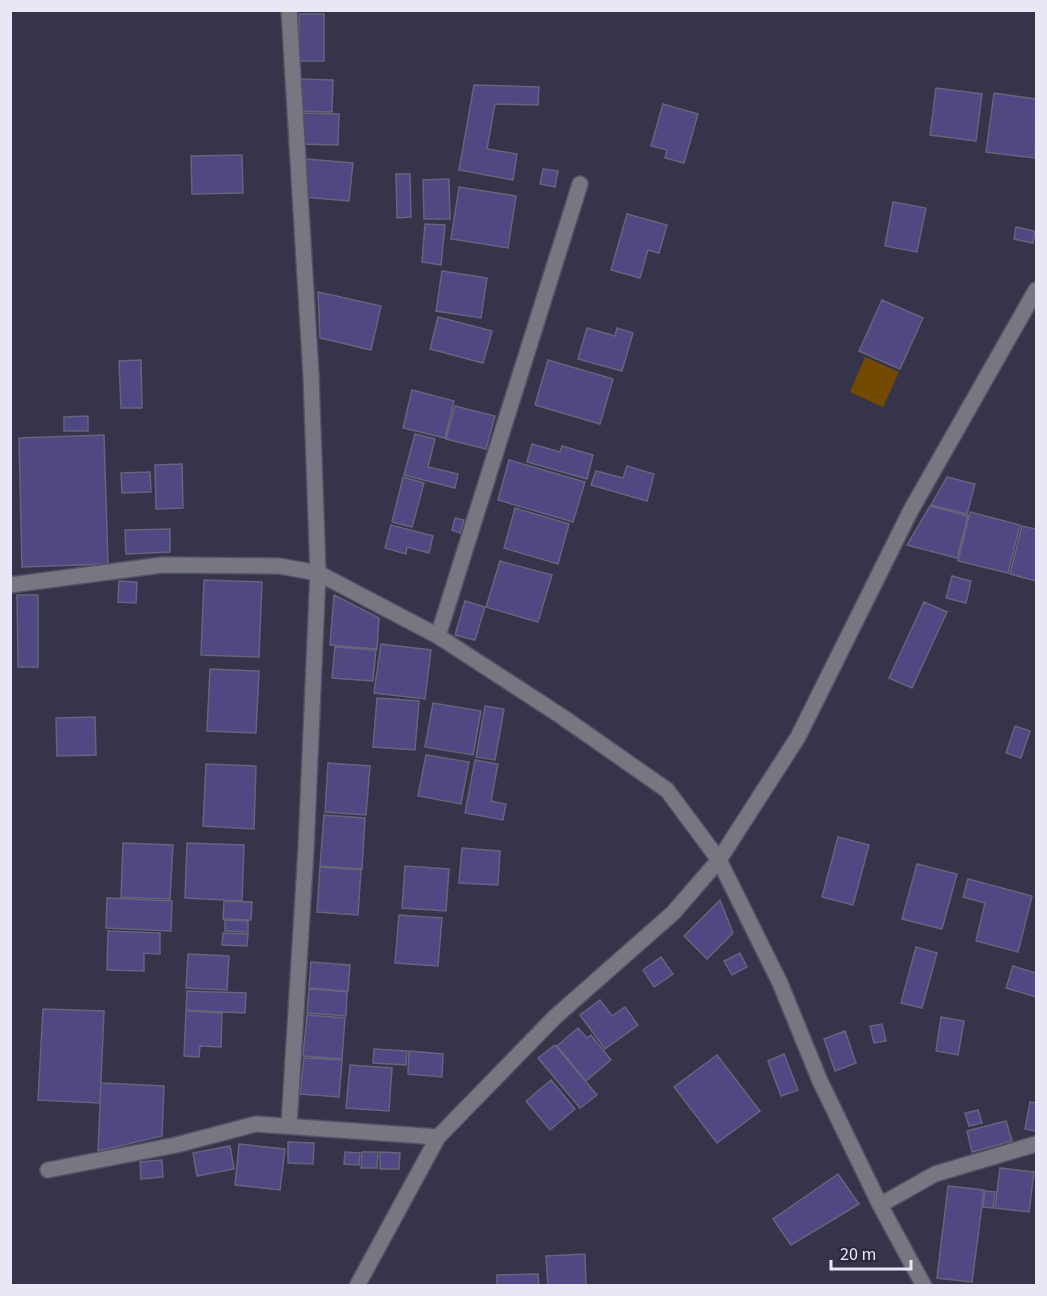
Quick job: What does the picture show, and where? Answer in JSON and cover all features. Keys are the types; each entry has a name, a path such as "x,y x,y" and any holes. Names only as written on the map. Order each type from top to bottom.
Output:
{"street":[{"path":"289,10 311,375 318,573 306,849 289,1125"},
{"path":"438,636 580,184"},
{"path":"357,1286 438,1137 555,1017 673,913 719,860 798,737 911,510 1036,290"},
{"path":"10,585 162,565 279,566 318,573 438,636 561,716 667,790 719,860 780,983 820,1081 880,1205 924,1286"},
{"path":"48,1170 177,1144 256,1124 438,1137"},
{"path":"880,1205 935,1174 1036,1143"}],"shaded area":[{"path":"865,357 899,372 883,407 850,392"}],"building":[{"path":"299,14 324,14 324,61 299,61"},
{"path":"301,79 333,80 332,112 300,111"},
{"path":"474,85 539,87 538,105 495,104 487,149 517,154 513,180 459,170"},
{"path":"936,88 982,94 976,141 930,135"},
{"path":"994,93 1036,99 1035,158 986,152"},
{"path":"663,104 698,114 684,163 665,158 667,150 651,146"},
{"path":"300,113 339,114 338,145 299,144"},
{"path":"242,155 243,193 192,194 191,156"},
{"path":"307,159 353,163 349,201 303,197"},
{"path":"543,169 558,171 555,187 540,184"},
{"path":"396,174 410,174 411,217 397,218"},
{"path":"449,179 450,219 424,219 423,180"},
{"path":"459,187 516,196 508,248 451,239"},
{"path":"893,202 926,208 917,252 885,246"},
{"path":"627,214 667,225 659,253 648,250 640,278 611,270"},
{"path":"425,224 445,225 441,265 422,262"},
{"path":"1016,227 1035,231 1033,243 1014,239"},
{"path":"442,271 487,278 481,318 436,311"},
{"path":"318,292 381,306 371,350 320,338"},
{"path":"882,300 923,318 900,369 859,351"},
{"path":"438,317 492,331 483,363 430,349"},
{"path":"587,328 615,336 617,328 633,333 622,371 578,359"},
{"path":"141,360 142,408 121,408 119,361"},
{"path":"548,360 613,379 600,424 535,405"},
{"path":"412,390 454,401 445,438 403,428"},
{"path":"455,406 495,416 486,449 446,439"},
{"path":"88,416 88,431 64,431 64,417"},
{"path":"415,434 435,439 428,467 458,474 455,488 404,475"},
{"path":"104,435 108,564 22,567 19,438"},
{"path":"532,444 560,452 562,446 593,455 587,479 527,462"},
{"path":"509,460 585,482 573,522 498,500"},
{"path":"182,464 183,508 156,509 155,465"},
{"path":"627,466 654,474 647,501 591,485 596,471 623,478"},
{"path":"150,472 151,492 122,493 121,473"},
{"path":"403,477 424,483 412,527 392,522"},
{"path":"947,477 975,484 967,514 931,505"},
{"path":"930,506 968,516 957,558 907,545"},
{"path":"515,508 569,524 558,564 504,548"},
{"path":"970,512 1020,525 1008,573 958,561"},
{"path":"455,518 464,520 460,533 452,530"},
{"path":"391,525 433,536 429,553 407,547 406,554 385,548"},
{"path":"1022,526 1036,529 1036,581 1010,574"},
{"path":"170,529 170,552 126,554 125,530"},
{"path":"500,561 552,575 538,622 486,607"},
{"path":"952,576 971,581 966,603 946,598"},
{"path":"204,580 262,582 259,657 201,655"},
{"path":"119,581 137,582 136,603 118,602"},
{"path":"17,595 38,595 38,667 18,667"},
{"path":"334,595 379,618 377,649 330,645"},
{"path":"465,601 485,607 475,640 455,635"},
{"path":"924,602 947,612 912,688 889,678"},
{"path":"381,644 431,650 425,699 374,693"},
{"path":"335,647 376,650 373,681 332,678"},
{"path":"210,669 259,671 256,733 207,731"},
{"path":"377,698 419,701 415,750 373,747"},
{"path":"433,703 481,711 473,755 425,747"},
{"path":"485,706 504,709 495,760 476,757"},
{"path":"95,717 96,755 57,756 56,718"},
{"path":"1015,726 1030,731 1021,758 1006,753"},
{"path":"426,755 469,762 461,804 418,796"},
{"path":"475,760 498,764 491,801 506,804 503,820 465,813"},
{"path":"328,763 370,766 366,815 325,812"},
{"path":"206,764 256,766 254,829 203,826"},
{"path":"324,815 365,818 362,869 320,866"},
{"path":"838,837 869,845 853,905 822,897"},
{"path":"123,843 173,845 170,899 121,897"},
{"path":"187,843 244,845 242,901 185,898"},
{"path":"462,848 500,851 498,885 459,883"},
{"path":"917,864 957,874 942,929 902,919"},
{"path":"405,866 449,869 446,911 402,908"},
{"path":"320,867 361,870 358,915 317,912"},
{"path":"968,879 1032,896 1018,952 976,941 985,903 963,897"},
{"path":"107,898 172,901 171,931 106,928"},
{"path":"720,900 733,933 707,959 684,936"},
{"path":"224,901 252,902 251,920 223,919"},
{"path":"399,915 442,918 438,966 395,963"},
{"path":"225,920 248,921 248,932 225,931"},
{"path":"108,931 160,933 160,954 144,953 144,971 107,970"},
{"path":"223,933 248,934 247,946 222,945"},
{"path":"916,947 937,953 922,1008 901,1003"},
{"path":"740,953 747,967 732,975 724,961"},
{"path":"188,954 229,956 227,990 186,988"},
{"path":"661,957 673,974 654,987 643,970"},
{"path":"311,962 350,965 348,991 309,988"},
{"path":"1013,966 1036,973 1036,997 1006,988"},
{"path":"309,989 347,992 346,1016 307,1013"},
{"path":"187,991 246,993 245,1013 186,1010"},
{"path":"600,1000 612,1016 625,1007 638,1025 605,1049 580,1015"},
{"path":"43,1009 104,1011 100,1103 38,1100"},
{"path":"186,1011 222,1013 221,1047 200,1046 199,1057 184,1056"},
{"path":"307,1015 345,1018 342,1059 303,1056"},
{"path":"941,1017 964,1021 958,1055 936,1051"},
{"path":"882,1024 886,1041 874,1043 870,1026"},
{"path":"578,1028 587,1038 591,1035 611,1060 586,1081 557,1046"},
{"path":"845,1031 856,1063 835,1071 824,1039"},
{"path":"555,1045 597,1095 580,1108 538,1058"},
{"path":"374,1049 407,1051 406,1065 373,1063"},
{"path":"409,1051 443,1054 442,1077 408,1074"},
{"path":"784,1054 798,1090 781,1096 768,1061"},
{"path":"717,1055 760,1111 717,1143 674,1087"},
{"path":"304,1058 342,1060 339,1097 300,1094"},
{"path":"350,1065 392,1068 389,1111 346,1108"},
{"path":"551,1080 575,1109 550,1130 526,1101"},
{"path":"101,1083 164,1086 162,1136 98,1151"},
{"path":"1030,1102 1036,1103 1036,1131 1025,1129"},
{"path":"978,1110 982,1123 969,1126 965,1113"},
{"path":"1006,1121 1012,1141 972,1152 967,1131"},
{"path":"288,1142 314,1143 313,1164 288,1163"},
{"path":"239,1144 285,1149 280,1190 235,1185"},
{"path":"230,1146 234,1169 197,1176 193,1153"},
{"path":"345,1152 360,1153 359,1165 344,1164"},
{"path":"362,1152 378,1152 377,1168 361,1168"},
{"path":"380,1152 400,1153 399,1169 380,1169"},
{"path":"162,1160 163,1177 141,1179 140,1162"},
{"path":"1000,1168 1034,1172 1029,1212 995,1208"},
{"path":"838,1174 859,1204 791,1245 773,1219"},
{"path":"948,1186 984,1190 972,1282 937,1278"},
{"path":"985,1191 995,1192 993,1208 983,1207"},
{"path":"585,1254 586,1286 548,1286 546,1256"},
{"path":"538,1274 539,1286 497,1286 497,1275"}]}
